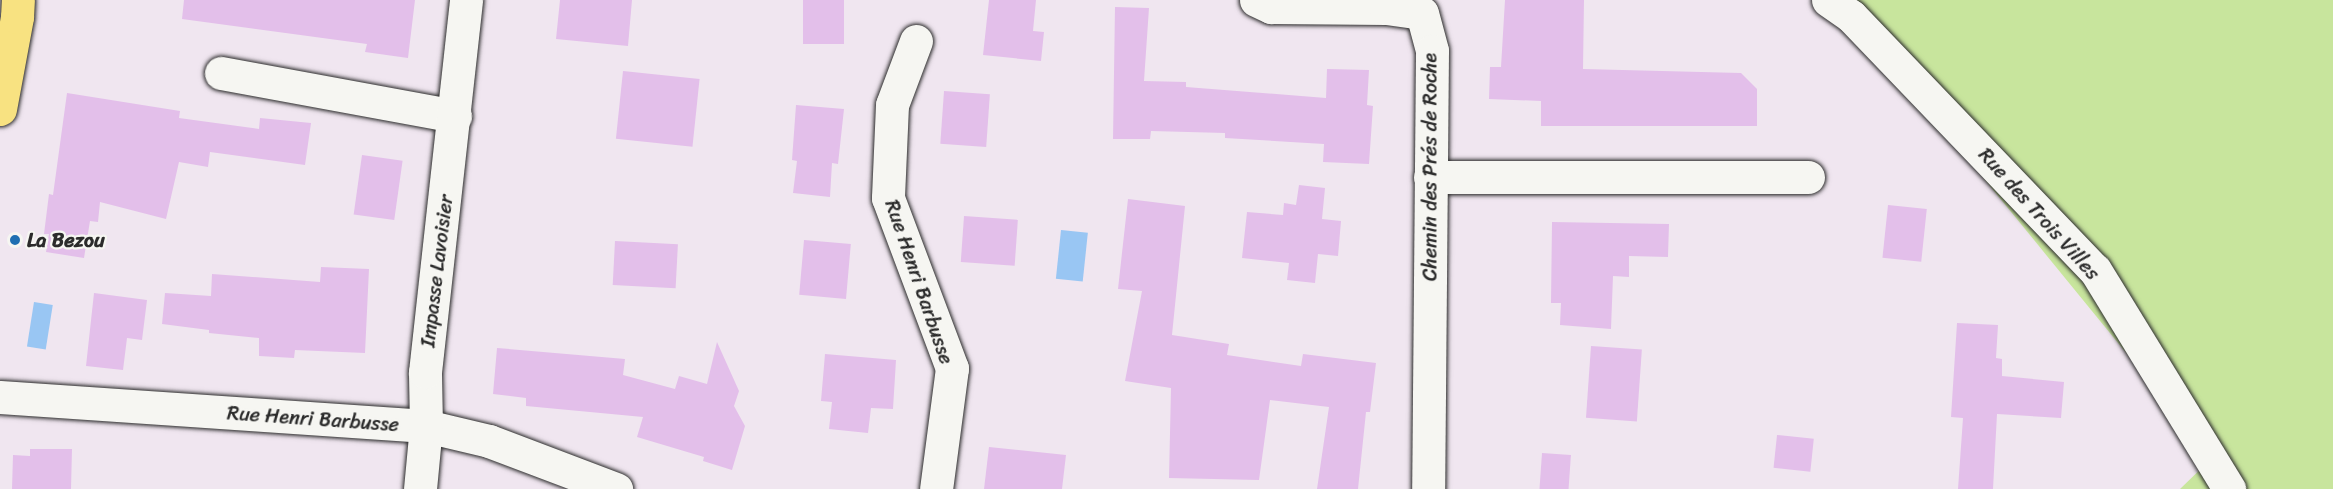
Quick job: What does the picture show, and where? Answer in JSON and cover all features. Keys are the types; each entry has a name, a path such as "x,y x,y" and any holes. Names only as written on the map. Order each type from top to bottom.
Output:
{"main road":[{"path":"0,110 18,0"}],"street":[{"name":"Impasse Lavoisier","path":"420,489 426,426 424,372 455,117 466,0"},
{"name":"Chemin des Prés de Roche","path":"1256,0 1271,7 1426,7 1432,51 1428,489"},
{"name":"Rue des Trois Villes","path":"1828,0 1851,16 2095,270 2214,474 2229,489"},
{"name":"Rue Henri Barbusse","path":"916,41 892,105 888,198 952,368 936,489"},
{"path":"221,73 455,117"},
{"path":"1430,177 1808,177"},
{"name":"Rue Henri Barbusse","path":"0,397 426,426 489,441 616,489"}],"green space":[{"path":"1829,0 2333,0 2333,489 2180,489 2212,458 1851,16"}],"water":[{"path":"1061,230 1088,233 1083,282 1056,279"},
{"path":"34,302 53,305 46,349 27,346"}],"building":[{"path":"184,0 415,0 408,58 365,52 367,44 182,19"},
{"path":"560,0 632,0 628,46 556,39"},
{"path":"803,0 844,0 844,44 803,44"},
{"path":"989,0 1036,0 1033,31 1044,32 1041,61 983,55"},
{"path":"1505,0 1584,0 1583,69 1741,73 1757,89 1757,126 1541,126 1541,101 1489,99 1490,67 1501,67"},
{"path":"1115,7 1149,8 1144,81 1186,82 1186,87 1326,98 1327,69 1369,70 1367,105 1373,106 1369,164 1323,162 1324,144 1225,138 1225,133 1151,131 1150,139 1113,139"},
{"path":"623,71 700,79 692,147 616,139"},
{"path":"944,91 990,94 986,147 940,144"},
{"path":"67,93 180,111 179,118 259,129 260,118 311,123 305,165 210,152 208,167 179,162 166,219 100,202 98,222 90,221 84,258 46,252 49,234 44,234 49,194 53,195"},
{"path":"796,105 844,109 838,164 832,163 830,197 793,193 797,161 792,160"},
{"path":"362,155 403,161 394,220 354,214"},
{"path":"1299,185 1325,188 1322,219 1341,221 1338,256 1318,254 1315,283 1287,280 1289,263 1242,258 1247,212 1283,215 1284,203 1296,205"},
{"path":"1128,199 1185,206 1172,335 1229,344 1227,355 1301,366 1303,354 1376,363 1370,412 1366,412 1358,489 1317,489 1329,407 1270,400 1259,480 1169,478 1171,388 1125,381 1142,291 1118,289"},
{"path":"1888,205 1927,209 1921,262 1882,258"},
{"path":"964,216 1018,220 1015,266 961,262"},
{"path":"1552,222 1669,224 1668,257 1629,256 1629,277 1613,276 1611,329 1560,325 1561,303 1551,303"},
{"path":"804,240 851,244 846,299 799,295"},
{"path":"615,241 678,244 676,288 613,285"},
{"path":"321,267 369,269 365,353 295,350 294,358 259,356 259,338 209,333 209,330 162,324 165,293 211,296 212,274 320,282"},
{"path":"94,293 147,300 142,340 127,338 123,370 86,366"},
{"path":"1957,323 1998,325 1996,358 2002,359 2002,376 2064,382 2061,418 1997,414 1993,489 1958,489 1963,418 1951,417"},
{"path":"717,342 739,391 734,406 745,426 732,470 703,461 704,457 637,437 643,417 526,406 526,398 493,394 497,348 625,359 623,375 675,389 679,376 707,384"},
{"path":"1591,346 1642,350 1637,421 1586,418"},
{"path":"825,354 896,360 893,409 871,408 868,433 829,429 832,402 821,401"},
{"path":"1777,435 1814,439 1810,472 1774,468"},
{"path":"989,447 1066,455 1062,489 984,489"},
{"path":"30,449 72,449 71,489 12,489 13,455 30,456"},
{"path":"1542,453 1571,455 1569,489 1539,489"}],"place":[{"name":"La Bezou","path":"15,240"}]}
